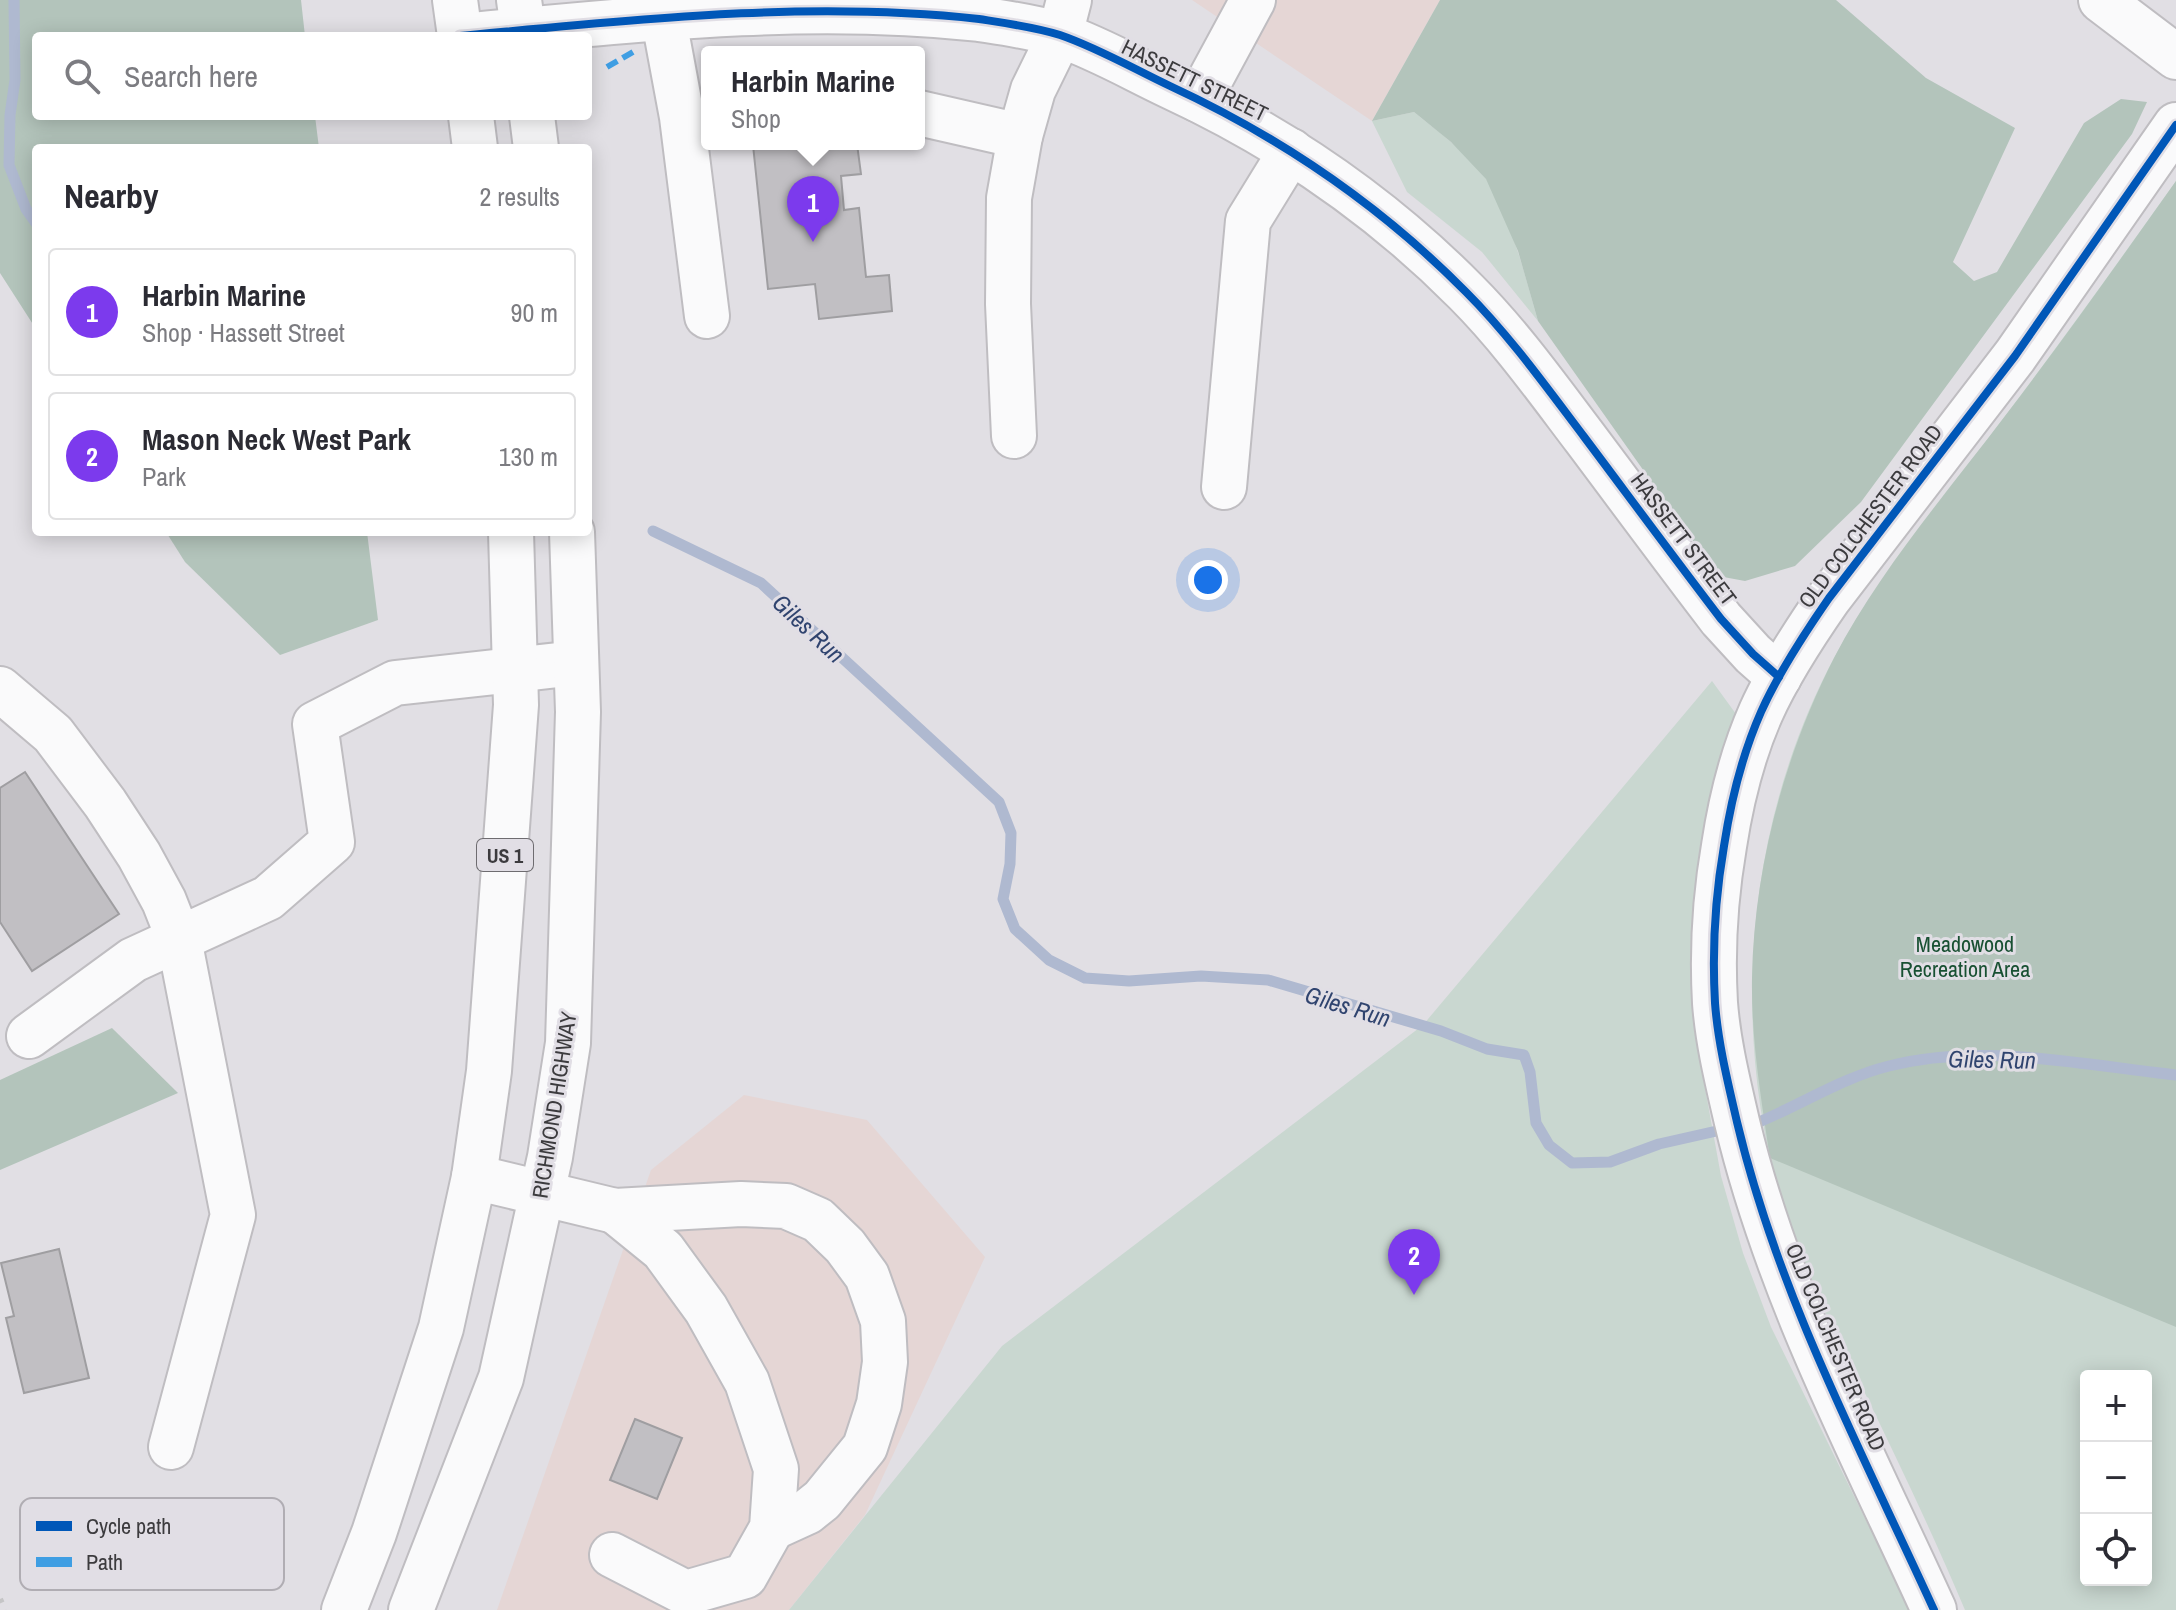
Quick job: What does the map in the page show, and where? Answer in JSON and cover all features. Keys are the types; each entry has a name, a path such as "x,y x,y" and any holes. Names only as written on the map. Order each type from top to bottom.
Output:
{"main road":[{"path":"455,0 459,32"},
{"path":"1199,100 1253,0"},
{"path":"2101,0 2176,57"},
{"name":"HASSETT STREET","path":"478,32 522,22 819,9 895,10 979,19 1064,18 1199,100 1291,151 1357,196 1418,246 1467,293 1521,353 1721,619 1779,677"},
{"path":"663,15 694,115 707,316"},
{"path":"1014,436 1008,304 1009,198 1020,136 1033,90 1064,18"},
{"path":"925,114 1020,136"},
{"path":"472,120 474,144"},
{"path":"532,120 536,144"},
{"name":"OLD COLCHESTER ROAD","path":"1934,1610 1795,1308 1748,1168 1729,1088 1715,1005 1717,891 1731,804 1747,745 1779,677 1829,598 2015,356 2176,125"},
{"path":"1224,487 1248,221 1291,151"},
{"name":"US 1","path":"344,1610 374,1533 441,1328 474,1177 489,1071 516,705 511,536"},
{"name":"RICHMOND HIGHWAY","path":"411,1610 501,1378 542,1193 568,1043 578,712 572,536"},
{"path":"29,1036 133,960 268,898 332,842 315,724 395,683 576,663"},
{"path":"0,689 53,734 105,803 158,889 179,939 233,1215 171,1447"},
{"path":"474,1177 615,1211 741,1204 786,1206 818,1220 845,1246 867,1276 883,1321 885,1362 879,1404 865,1447 822,1500 807,1512 772,1528"},
{"path":"612,1555 686,1593 745,1576 772,1528 776,1469 747,1382 706,1309 663,1250 615,1211"}],"shaded area":[{"path":"1192,0 1440,0 1372,121"},
{"path":"744,1095 867,1120 985,1257 865,1515 789,1610 497,1610 651,1170"}],"green space":[{"path":"0,0 301,0 305,32 32,32 32,120 316,120 318,144 32,144 32,323 0,273"},
{"path":"1440,0 1836,0 1926,78 2015,128 1953,262 1974,281 1997,272 2084,123 2121,99 2147,102 2132,134 1861,502 1795,566 1745,581 1718,576 1538,321 1518,251 1486,179 1451,142 1414,112 1372,121"},
{"path":"1414,112 1464,153 1487,180 1511,231 1538,321 1482,252 1407,192 1372,121"},
{"name":"Meadowood Recreation Area","path":"2176,181 2176,1610 1965,1610 1804,1265 1788,1224 1769,1154 1757,1082 1752,1009 1754,936 1764,863 1780,791 1804,722 1835,656 1869,600"},
{"name":"Meadowood Recreation Area","path":"2176,181 2176,1327 1770,1158 1755,1046 1752,978 1759,895 1775,814 1800,734 1834,658 1892,564 2049,358"},
{"path":"169,536 368,536 378,620 280,655 185,562"},
{"path":"1712,681 1736,714 1723,762 1697,977 1703,1077 1721,1176 1743,1253 1771,1327 1910,1610 789,1610 1002,1346 1423,1025"},
{"path":"112,1028 178,1093 0,1170 0,1080"}],"building":[{"path":"754,150 858,150 861,174 841,176 844,210 859,208 866,277 889,275 892,311 819,319 815,284 768,289"},
{"path":"25,772 119,914 32,971 0,922 0,788"},
{"path":"59,1249 89,1378 24,1393 6,1318 14,1316 1,1263"},
{"path":"635,1419 682,1438 657,1499 610,1480"}],"waterway":[{"name":"Giles Run","path":"14,0 15,80 10,115 9,165 32,217"},
{"name":"Giles Run","path":"653,531 761,583 999,802 1011,833 1010,864 1003,899 1015,929 1049,960 1085,978 1129,981 1201,976 1268,980 1441,1031 1487,1049 1524,1055 1530,1072 1536,1123 1549,1145 1572,1163 1610,1162 1659,1144 1730,1128"},
{"name":"Giles Run","path":"1747,1124 1759,1122 1872,1071 1924,1059 1960,1056 2032,1058 2176,1075"}],"railway":[{"path":"0,1599 5,1610"}],"marked path":[{"path":"607,67 633,52"}],"cycle path":[{"path":"503,32 719,14 784,12 849,11 979,19 1040,30 1074,40 1211,106 1251,127 1364,202 1433,260 1482,309 1557,400 1721,619 1779,677"},
{"path":"1934,1610 1850,1431 1798,1310 1754,1186 1727,1078 1715,1003 1715,924 1724,846 1738,778 1754,728 1801,639 2015,356 2176,125"}],"place":[{"name":"Harbin Marine","path":"813,242"},
{"name":"Mason Neck West Park","path":"1414,1295"}]}
